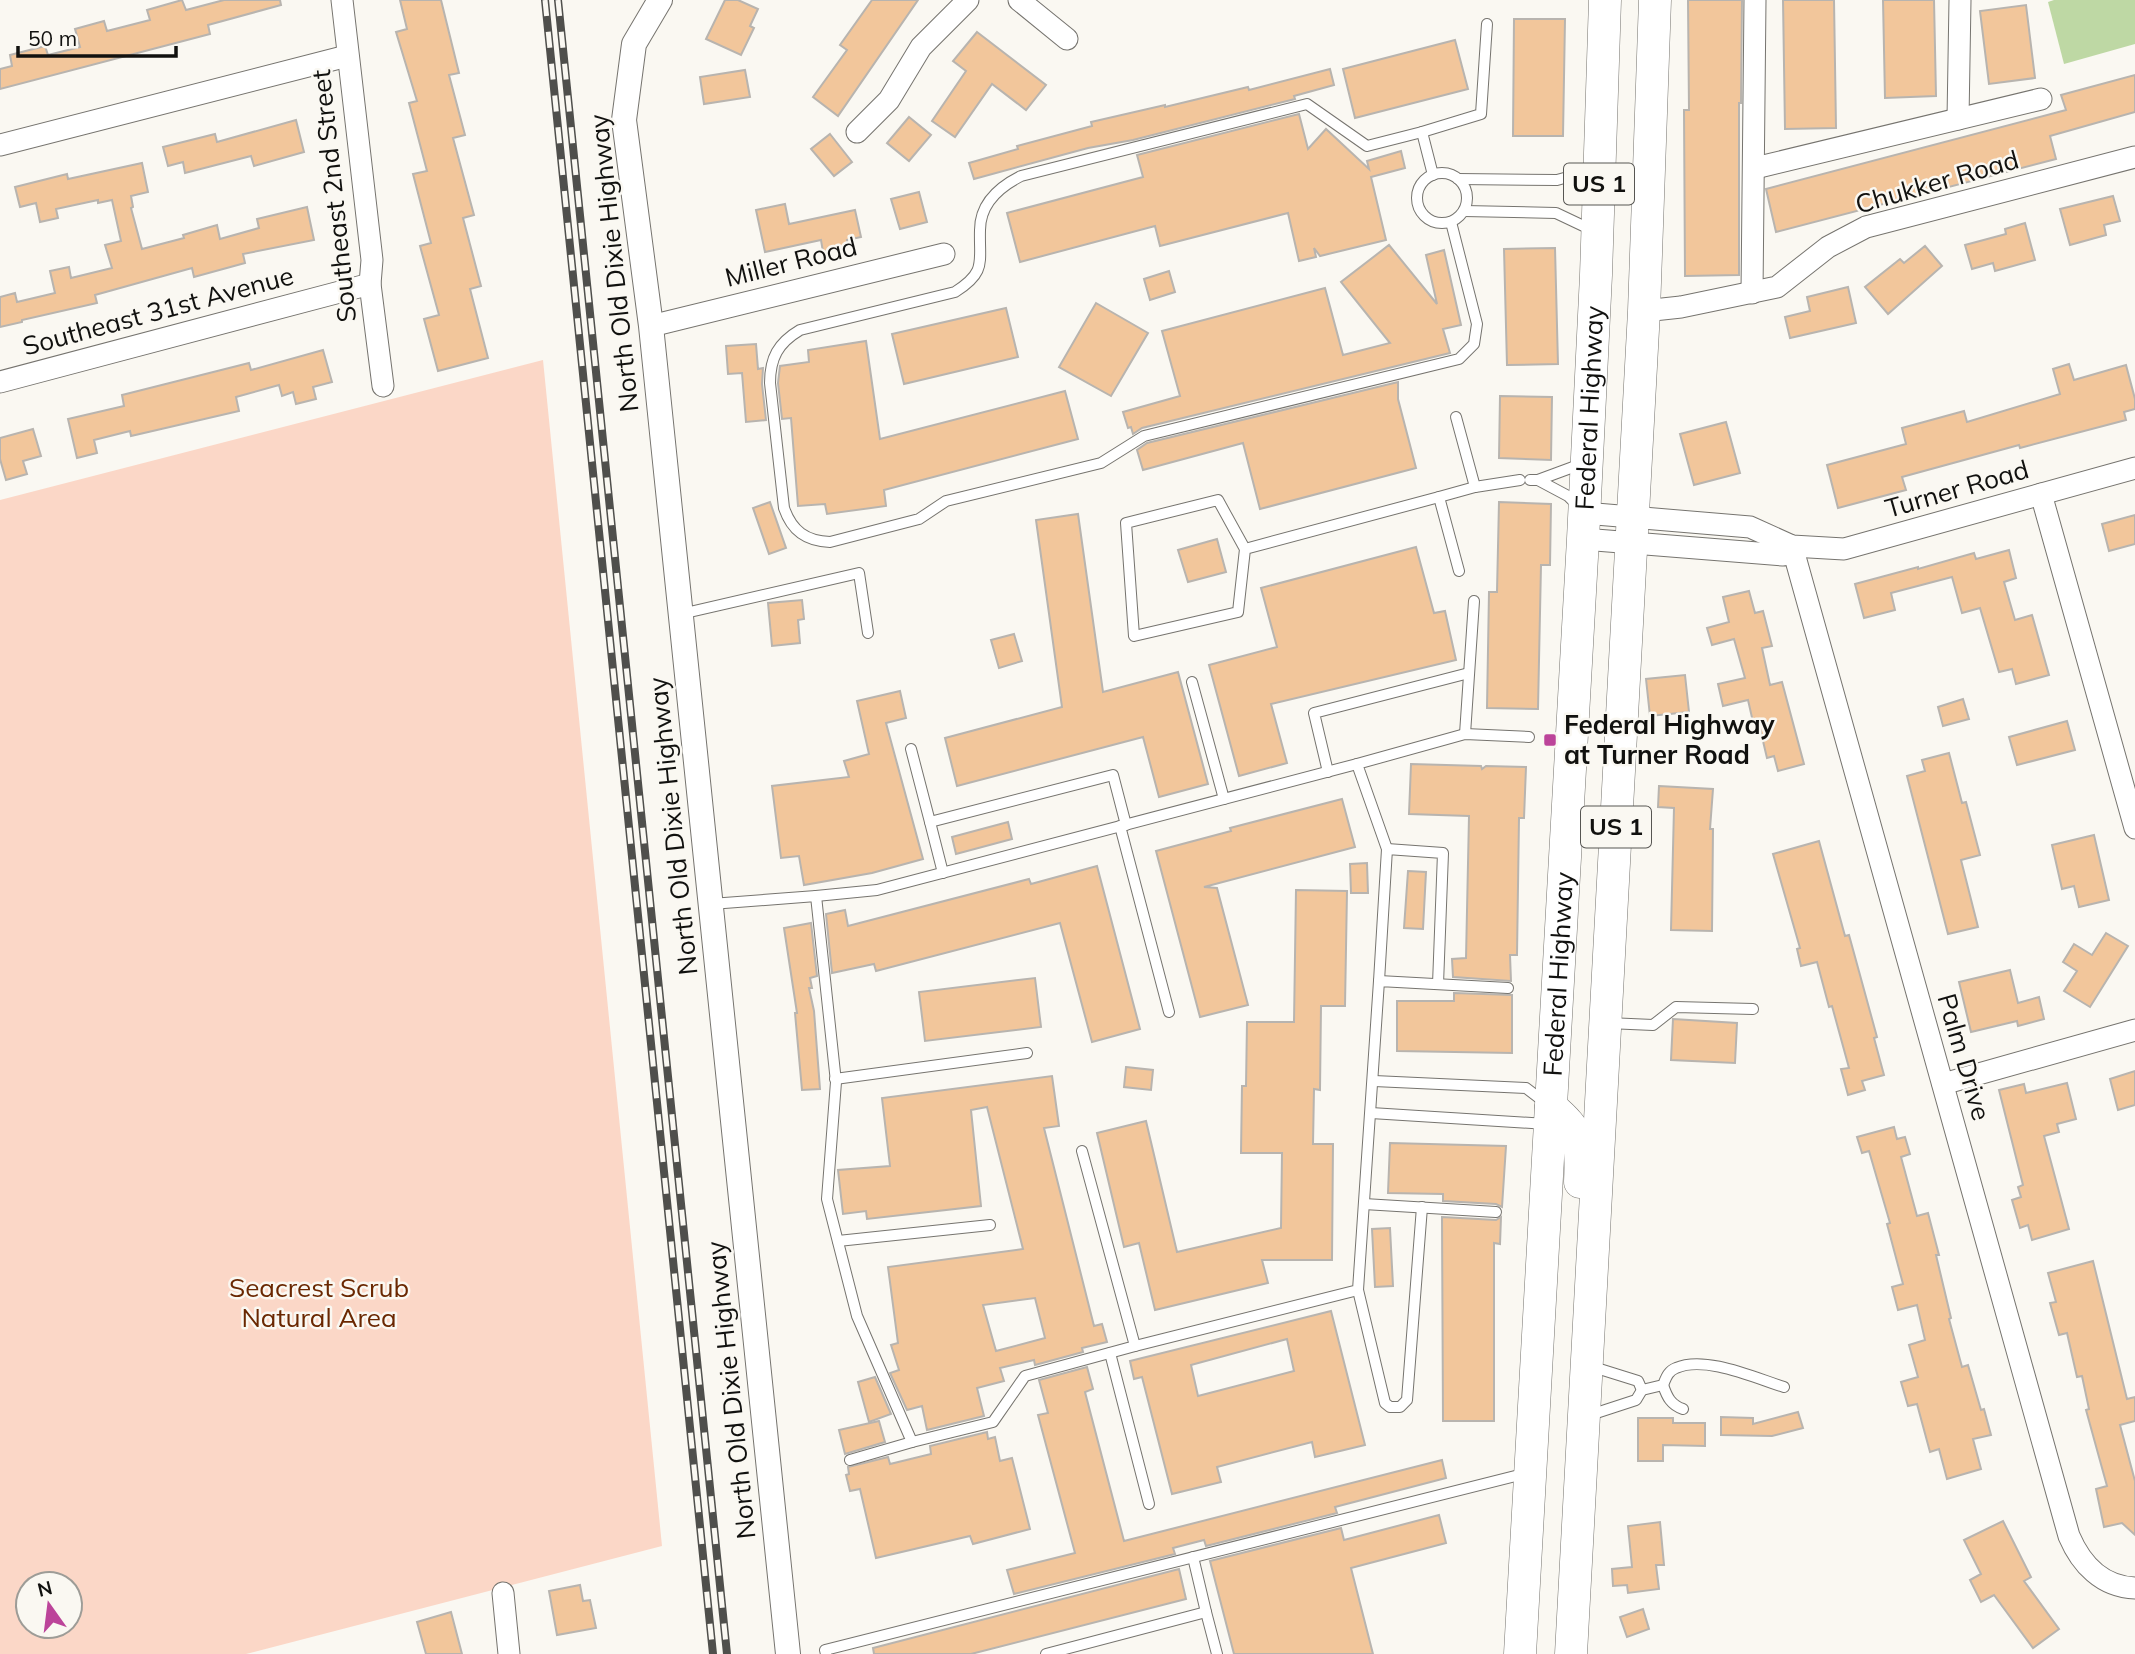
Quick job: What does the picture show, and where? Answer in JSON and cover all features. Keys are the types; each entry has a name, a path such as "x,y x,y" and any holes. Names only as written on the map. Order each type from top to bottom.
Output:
{"main road":[{"name":"Federal Highway","path":"1520,1654 1587,462 1605,0"},
{"name":"Federal Highway","path":"1571,1654 1644,311 1655,0"},
{"path":"1550,1115 1571,1124 1579,1142 1581,1162 1569,1411 1573,1438 1582,1457"},
{"path":"1530,1466 1544,1492 1545,1518 1536,1654"}],"street":[{"name":"Southeast 2nd Street","path":"342,0 372,260 370,284 383,386"},
{"name":"North Old Dixie Highway","path":"660,0 634,44 624,120 651,326 788,1654"},
{"path":"857,132 889,100 921,47 968,0"},
{"path":"1019,0 1067,39"},
{"path":"1752,293 1755,0"},
{"path":"1958,119 1960,0"},
{"path":"0,145 347,56"},
{"path":"1755,168 2041,99"},
{"name":"Chukker Road","path":"1644,311 1681,307 1777,287 1828,247 1866,227 2135,157"},
{"name":"Miller Road","path":"651,326 944,254"},
{"name":"Southeast 31st Avenue","path":"0,382 370,284"},
{"name":"Turner Road","path":"1583,526 1783,555 1792,546 1844,549 2135,468"},
{"path":"2041,494 2135,828"},
{"name":"Palm Drive","path":"1792,546 2069,1536 2076,1551 2097,1575 2112,1583 2135,1588"},
{"path":"1943,1084 2135,1030"},
{"path":"503,1593 509,1654"}],"lane":[{"path":"1451,222 1477,324 1474,344 1459,359 1144,436 1101,463 946,501 919,519 830,542 806,537 788,520 784,508 770,383 770,367 776,351 786,338 800,330 955,292 967,285 976,274 981,261 980,230 983,212 992,196 1005,184 1021,176 1307,104 1367,146 1481,114 1487,24"},
{"path":"1422,132 1433,175"},
{"path":"1458,179 1557,180 1600,168"},
{"path":"1451,174 1458,179 1467,193 1464,211 1451,222 1434,222 1420,211 1417,194 1420,186 1433,175 1451,174"},
{"path":"1464,211 1556,213 1598,232"},
{"path":"1456,416 1475,487"},
{"path":"1245,549 1475,487 1529,480 1587,462"},
{"path":"1529,480 1568,496 1583,526"},
{"path":"1439,497 1459,571"},
{"path":"1218,500 1245,549 1238,612 1135,636 1126,523 1218,500"},
{"path":"681,614 859,573 869,633"},
{"path":"1465,734 1474,601"},
{"path":"1328,772 1314,713 1469,673"},
{"path":"1192,682 1224,799"},
{"path":"710,904 877,890 1465,734 1529,737"},
{"path":"911,748 943,873"},
{"path":"1357,764 1387,849 1374,1081 1358,1290 1385,1403 1390,1407 1400,1407 1407,1400 1422,1207"},
{"path":"930,822 1113,775 1169,1012"},
{"path":"1387,849 1443,853 1438,984"},
{"path":"816,896 835,1079 827,1199 857,1316 912,1442"},
{"path":"1379,981 1508,988"},
{"path":"1606,1023 1653,1025 1676,1007 1753,1009"},
{"path":"835,1079 1027,1054"},
{"path":"1374,1081 1526,1088 1550,1115"},
{"path":"1371,1113 1550,1115"},
{"path":"1082,1151 1135,1346"},
{"path":"1364,1204 1496,1212"},
{"path":"838,1241 990,1225"},
{"path":"850,1460 993,1422 1025,1376 1358,1290"},
{"path":"1110,1353 1149,1504"},
{"path":"1683,1409 1675,1406 1667,1397 1663,1385 1667,1374 1676,1368 1707,1364 1784,1387"},
{"path":"1587,1365 1638,1381 1642,1390"},
{"path":"1584,1417 1636,1399 1642,1390 1663,1385"},
{"path":"826,1654 825,1650 1193,1558 1530,1466"},
{"path":"1193,1558 1217,1654"},
{"path":"1046,1654 1206,1612"}],"green space":[{"name":"Seacrest Scrub Natural Area","path":"543,360 662,1546 246,1654 0,1654 0,500"}],"shaded area":[{"path":"2135,0 2135,44 2064,64 2048,2"}],"building":[{"path":"182,0 186,10 224,0 280,0 281,5 208,25 210,34 0,89 0,69 12,66 10,55 45,46 48,55 80,47 75,29 104,21 107,31 150,20 147,10"},
{"path":"400,0 441,0 459,73 449,75 465,135 453,138 474,215 463,218 481,286 470,289 488,358 438,371 424,319 439,315 420,246 431,243 413,174 427,171 409,103 417,101 396,32 407,29"},
{"path":"725,0 738,0 758,9 750,26 754,28 741,55 706,39"},
{"path":"872,0 918,0 838,116 813,97 847,50 840,45"},
{"path":"1688,0 1742,0 1739,275 1685,276 1684,110 1689,110"},
{"path":"1783,0 1834,0 1836,128 1785,129"},
{"path":"1883,0 1934,0 1936,96 1885,98"},
{"path":"2026,5 2035,78 1989,84 1980,11"},
{"path":"1514,19 1565,19 1563,136 1513,136"},
{"path":"977,32 1046,85 1026,110 992,84 955,137 932,121 966,71 953,61"},
{"path":"1455,40 1468,89 1355,118 1343,69"},
{"path":"1330,69 1334,85 1294,96 1295,99 1133,140 1088,148 974,179 969,163 1018,149 1017,146 1092,126 1091,122 1248,87 1249,90"},
{"path":"745,70 750,97 704,104 700,77"},
{"path":"2135,75 2135,112 2050,136 2056,159 1776,232 1766,189 2066,110 2061,95"},
{"path":"1299,114 1308,149 1326,129 1369,169 1367,161 1401,151 1405,168 1371,177 1386,240 1320,256 1314,248 1316,257 1299,261 1288,213 1160,246 1155,226 1020,262 1007,213 1143,177 1137,155"},
{"path":"909,117 931,135 909,161 887,143"},
{"path":"296,120 304,152 254,166 251,156 185,173 183,162 168,166 163,147 215,134 217,142"},
{"path":"830,134 852,162 834,176 811,149"},
{"path":"142,163 148,192 131,196 131,208 142,249 184,238 183,235 217,225 220,239 259,228 257,219 307,207 314,240 243,254 245,263 194,277 192,268 95,295 97,303 0,327 0,297 15,293 17,302 55,293 50,271 69,267 71,278 112,268 105,245 121,241 112,200 98,203 98,200 56,209 58,218 40,222 36,203 20,207 15,187 67,174 68,179"},
{"path":"919,192 927,222 900,229 891,199"},
{"path":"2113,196 2120,221 2104,225 2106,235 2070,245 2060,209"},
{"path":"785,204 789,224 855,210 861,237 847,240 848,246 823,252 821,240 765,252 756,210"},
{"path":"2025,223 2035,260 1995,271 1993,263 1972,269 1965,245 2006,234 2005,229"},
{"path":"1389,245 1437,304 1426,255 1444,250 1461,325 1443,329 1450,353 1142,428 1133,434 1131,427 1128,428 1123,412 1180,396 1162,331 1325,288 1343,355 1390,343 1341,282"},
{"path":"1925,246 1942,266 1888,314 1865,287 1900,259 1904,263"},
{"path":"1555,248 1558,364 1507,365 1504,249"},
{"path":"1169,271 1175,292 1150,300 1144,279"},
{"path":"1848,287 1856,323 1790,338 1785,317 1810,311 1807,297"},
{"path":"1096,303 1148,333 1111,396 1059,367"},
{"path":"1006,308 1018,357 904,384 892,334"},
{"path":"866,341 880,439 1065,391 1078,439 884,490 886,506 827,514 825,504 798,506 791,418 782,419 778,383 780,366 809,362 808,350"},
{"path":"756,344 758,369 763,368 766,420 746,422 742,373 728,374 726,346"},
{"path":"323,350 332,382 313,387 316,399 296,404 293,392 282,396 279,385 236,397 239,411 131,436 130,431 94,440 97,453 77,458 68,419 124,406 122,395 249,363 251,370"},
{"path":"2069,364 2074,380 2126,365 2135,409 2124,412 2126,420 2020,448 2019,445 1902,477 1906,490 1838,508 1827,465 1906,444 1902,428 1964,411 1967,422 2060,394 2053,369"},
{"path":"1398,382 1398,399 1416,468 1260,509 1243,443 1143,470 1137,450 1147,443"},
{"path":"1500,396 1552,397 1551,460 1499,458"},
{"path":"1726,422 1740,473 1694,485 1680,434"},
{"path":"33,429 41,456 23,461 27,474 6,480 0,459 0,438"},
{"path":"770,502 786,548 769,554 753,508"},
{"path":"1499,502 1551,504 1550,565 1541,565 1538,709 1487,708 1489,592 1497,592"},
{"path":"1078,514 1103,692 1178,672 1208,784 1159,797 1143,737 957,786 945,738 1062,707 1036,520"},
{"path":"2135,515 2135,544 2109,551 2102,524"},
{"path":"1217,539 1226,572 1188,582 1178,550"},
{"path":"1416,547 1434,613 1445,611 1456,660 1271,704 1287,763 1239,776 1209,665 1277,647 1261,588"},
{"path":"2009,550 2016,578 2004,582 2015,620 2032,615 2049,675 2016,684 2012,669 1999,672 1980,608 1962,613 1952,577 1891,593 1895,610 1864,618 1855,584 1974,553 1976,559"},
{"path":"1749,591 1755,613 1763,611 1772,646 1762,648 1770,685 1782,682 1804,764 1778,771 1774,756 1767,758 1758,720 1753,722 1748,700 1723,706 1718,684 1745,678 1734,639 1712,645 1707,628 1729,622 1723,597"},
{"path":"802,600 804,619 798,620 800,643 772,646 768,603"},
{"path":"1014,634 1022,661 999,668 991,640"},
{"path":"1685,675 1689,712 1650,716 1646,679"},
{"path":"900,691 906,718 886,723 923,859 872,873 804,885 799,856 781,858 772,786 849,777 844,761 869,754 857,701"},
{"path":"1963,699 1969,719 1943,726 1938,707"},
{"path":"2067,721 2075,750 2017,765 2009,737"},
{"path":"1949,753 1962,803 1966,802 1980,855 1961,860 1978,927 1948,934 1907,776 1925,771 1922,760"},
{"path":"1411,764 1481,766 1482,769 1486,766 1526,767 1524,818 1519,818 1517,955 1510,955 1511,981 1453,977 1452,959 1466,958 1469,816 1409,814"},
{"path":"1659,786 1713,789 1710,829 1713,829 1712,931 1671,930 1674,808 1658,807"},
{"path":"1342,799 1355,847 1204,887 1217,888 1248,1005 1200,1017 1156,851 1231,831 1230,828"},
{"path":"1008,822 1012,839 956,854 952,837"},
{"path":"2094,835 2109,900 2079,907 2074,886 2062,889 2052,845"},
{"path":"1819,841 1845,936 1849,935 1877,1037 1874,1038 1884,1075 1862,1081 1865,1090 1848,1095 1841,1069 1849,1068 1832,1006 1829,1007 1817,962 1801,966 1797,949 1800,948 1773,854"},
{"path":"1367,863 1368,893 1351,893 1350,864"},
{"path":"1097,866 1140,1029 1092,1042 1060,923 876,971 874,964 832,973 826,914 845,910 848,926 1029,879 1031,884"},
{"path":"1408,871 1426,872 1423,929 1404,928"},
{"path":"1296,890 1347,891 1345,1006 1321,1006 1320,1090 1314,1089 1313,1144 1333,1144 1332,1260 1262,1260 1268,1283 1155,1310 1139,1243 1124,1247 1097,1133 1146,1121 1177,1252 1281,1228 1282,1153 1241,1153 1242,1086 1246,1086 1247,1022 1294,1022"},
{"path":"811,923 817,976 810,978 812,988 809,988 814,1011 820,1089 802,1090 797,1013 784,928"},
{"path":"2106,933 2128,946 2090,1007 2064,991 2077,971 2063,962 2074,944 2092,955"},
{"path":"2010,970 2018,1003 2039,997 2044,1019 2018,1026 2017,1021 1971,1032 1959,982"},
{"path":"1035,978 1041,1027 925,1041 919,992"},
{"path":"1454,993 1512,995 1512,1053 1397,1051 1397,1001 1454,1001"},
{"path":"1673,1019 1737,1023 1735,1063 1671,1060"},
{"path":"1126,1067 1153,1070 1151,1090 1124,1087"},
{"path":"2135,1071 2135,1105 2118,1110 2110,1079"},
{"path":"1052,1076 1059,1126 1044,1128 1094,1326 1102,1324 1107,1342 1082,1348 1083,1352 1035,1365 1034,1360 1000,1368 1004,1381 977,1388 984,1416 927,1430 922,1406 907,1410 890,1373 899,1370 891,1345 898,1343 888,1267 1023,1249 987,1107 971,1110 981,1206 867,1219 866,1211 843,1214 838,1170 890,1166 882,1098","holes":["1035,1298 1045,1338 996,1351 983,1305"]},
{"path":"2067,1083 2076,1119 2057,1124 2059,1132 2044,1136 2069,1229 2032,1240 2028,1225 2020,1228 2012,1200 2021,1197 2018,1187 2023,1185 1999,1090 2024,1084 2026,1093"},
{"path":"1894,1127 1897,1139 1905,1137 1910,1154 1901,1157 1917,1216 1928,1213 1939,1255 1936,1255 1951,1318 1949,1319 1962,1367 1968,1365 1991,1435 1973,1439 1981,1469 1947,1479 1939,1449 1930,1452 1917,1404 1908,1406 1901,1382 1918,1377 1909,1345 1925,1340 1917,1305 1898,1310 1892,1287 1903,1284 1887,1224 1890,1223 1869,1151 1862,1153 1857,1137"},
{"path":"1390,1143 1506,1146 1502,1207 1496,1204 1443,1201 1443,1194 1388,1193"},
{"path":"1442,1217 1496,1220 1501,1217 1500,1244 1494,1243 1494,1421 1443,1421"},
{"path":"1390,1228 1393,1286 1375,1287 1372,1229"},
{"path":"2093,1261 2127,1399 2135,1397 2135,1421 2120,1425 2135,1481 2135,1535 2122,1523 2104,1527 2096,1489 2107,1486 2086,1410 2089,1409 2082,1376 2077,1377 2067,1333 2059,1335 2050,1303 2056,1302 2048,1273"},
{"path":"1331,1311 1365,1445 1315,1457 1312,1442 1217,1467 1221,1482 1172,1494 1142,1377 1134,1379 1130,1361","holes":["1287,1339 1294,1371 1198,1396 1191,1365"]},
{"path":"1087,1367 1093,1389 1085,1392 1124,1541 1442,1460 1446,1478 1335,1507 1337,1513 1206,1546 1204,1540 1173,1548 1175,1554 1014,1594 1007,1570 1075,1553 1038,1415 1048,1413 1039,1380"},
{"path":"875,1377 891,1414 869,1422 858,1382"},
{"path":"1798,1412 1803,1428 1772,1436 1721,1435 1721,1417 1753,1418 1753,1424"},
{"path":"1638,1418 1673,1418 1673,1423 1705,1423 1705,1446 1663,1445 1663,1461 1638,1461"},
{"path":"879,1421 885,1442 845,1454 839,1430"},
{"path":"987,1432 988,1439 995,1437 1000,1461 1012,1458 1030,1529 973,1544 970,1536 876,1558 860,1489 850,1491 846,1475 849,1474 848,1467 888,1457 890,1464 931,1454 930,1446"},
{"path":"1439,1515 1446,1543 1351,1568 1373,1654 1234,1654 1210,1561 1341,1528 1344,1540"},
{"path":"2003,1521 2031,1577 2024,1581 2059,1629 2033,1648 1994,1595 1981,1602 1970,1580 1981,1574 1964,1540"},
{"path":"1660,1522 1664,1565 1656,1565 1659,1589 1628,1593 1627,1585 1613,1586 1612,1569 1632,1567 1628,1526"},
{"path":"1179,1569 1186,1599 971,1654 874,1654 873,1648"},
{"path":"580,1585 583,1601 590,1600 596,1628 557,1635 549,1591"},
{"path":"1643,1609 1649,1629 1627,1637 1620,1617"},
{"path":"451,1612 462,1654 426,1654 417,1622"}],"railway":[{"path":"545,0 713,1654"},
{"path":"558,0 727,1654"}],"place":[{"name":"Federal Highway at Turner Road","path":"1550,740"}]}
